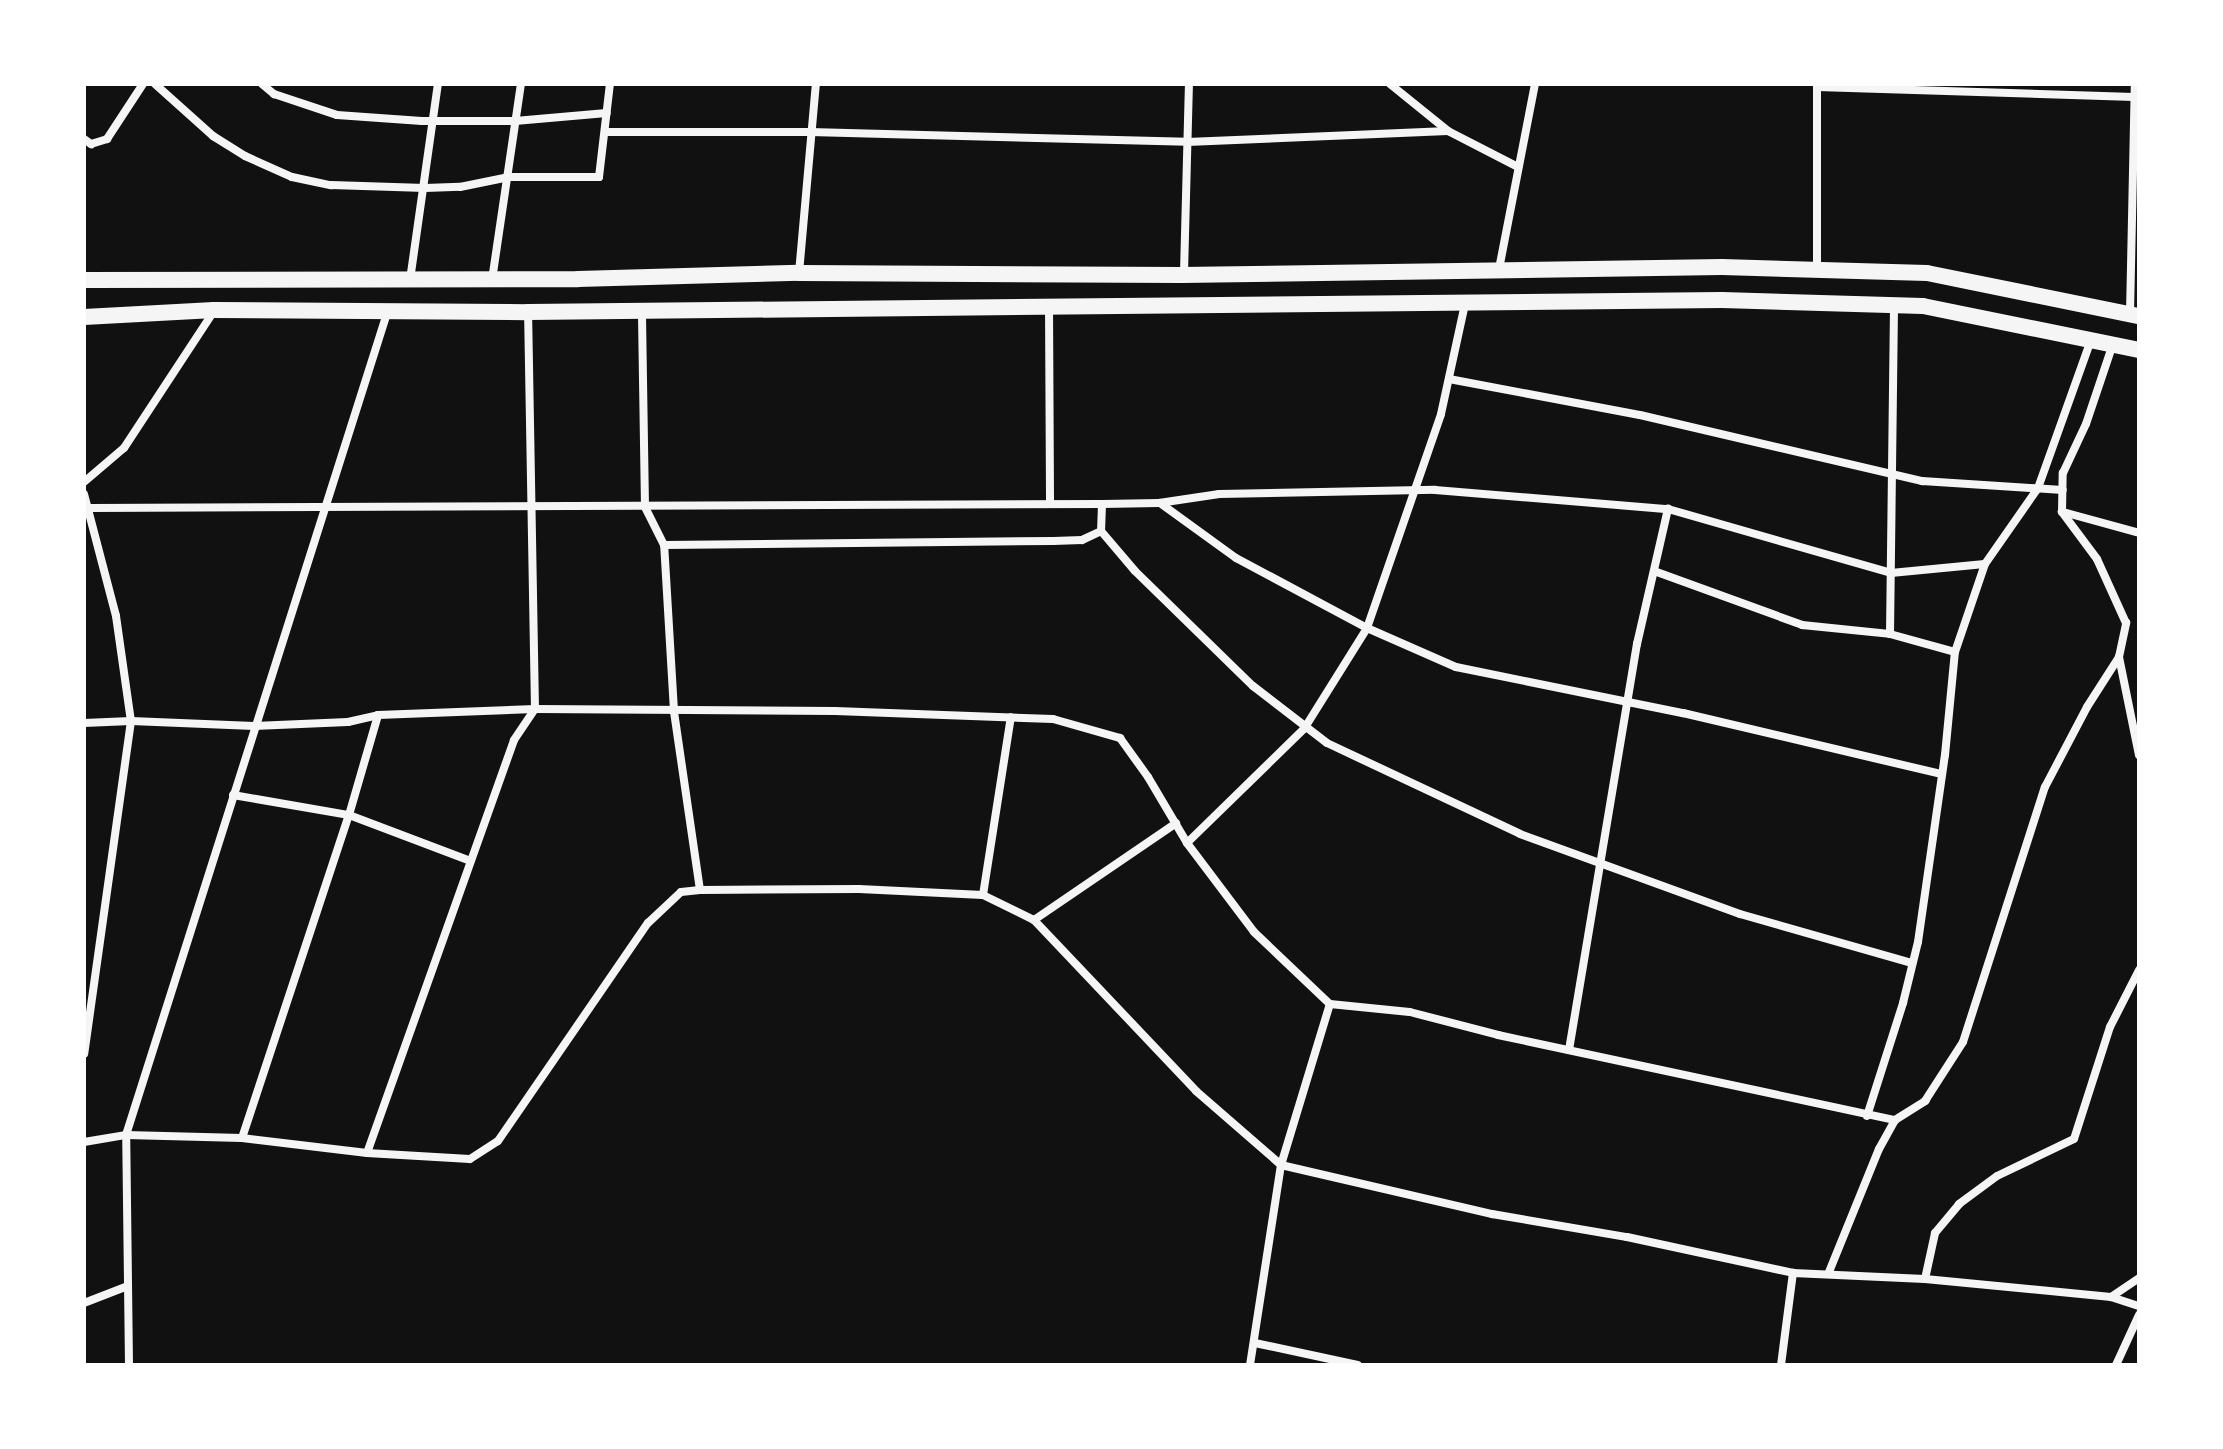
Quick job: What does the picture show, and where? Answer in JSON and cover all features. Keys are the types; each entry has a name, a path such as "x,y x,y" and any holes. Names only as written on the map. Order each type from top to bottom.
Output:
{"main road":[{"path":"84,280 492,280 799,273 1184,273 1722,267 1927,273 2134,315"},
{"path":"84,317 214,310 528,312 1722,300 1923,306 2139,350"}],"street":[{"path":"84,139 91,144 107,139 143,84"},
{"path":"156,84 213,136 245,156 292,177 331,185 425,188 460,187 509,177 599,177 610,84"},
{"path":"262,84 274,94 337,115 432,121 515,121 607,113"},
{"path":"274,94 280,84"},
{"path":"410,280 438,84"},
{"path":"492,280 521,84"},
{"path":"799,273 816,84"},
{"path":"1184,273 1189,84"},
{"path":"1390,84 1448,131 1518,167"},
{"path":"1499,269 1535,84"},
{"path":"2134,315 2135,84"},
{"path":"1817,271 1817,86 2134,97"},
{"path":"606,132 810,132 1187,142 1448,131"},
{"path":"1187,843 1304,729 1367,628 1417,490 1449,379 1465,304"},
{"path":"1049,305 1050,501"},
{"path":"1890,634 1894,305"},
{"path":"129,1365 126,1135 388,309"},
{"path":"84,482 124,448 214,310"},
{"path":"642,311 645,507 664,545 674,711 700,890"},
{"path":"367,1153 514,740 535,709 528,312"},
{"path":"1867,1116 1912,963 1942,774 1955,652 1985,564 2038,488 2091,340"},
{"path":"1829,1272 1879,1149 1895,1120 1925,1101 1963,1042 2045,787 2087,707 2119,657 2126,623 2097,559 2062,512 2063,473 2086,424 2113,344"},
{"path":"1449,379 1640,415 1922,481 2063,490"},
{"path":"90,508 645,507 1050,501 1102,504 1159,503 1219,494 1417,490 1668,509 1891,573 1985,564"},
{"path":"84,494 116,616 131,721 84,1054"},
{"path":"1159,503 1236,558 1367,628 1456,667 1627,702 1942,774"},
{"path":"1102,504 1101,531 1197,633 1304,729 1520,834 1740,914 1912,963"},
{"path":"1569,1050 1627,702 1668,509"},
{"path":"2062,512 2139,533"},
{"path":"664,545 1053,541 1082,540 1101,531"},
{"path":"1654,571 1802,625 1890,634 1955,652"},
{"path":"2119,657 2139,755"},
{"path":"84,723 131,721 254,726 348,722 378,715 535,709 835,711 1053,719 1120,738 1187,843 1254,932 1330,1004 1410,1012 1569,1050 1895,1120"},
{"path":"242,1138 349,815 378,715"},
{"path":"983,895 1011,717"},
{"path":"233,795 349,815 471,861"},
{"path":"1034,920 1176,823"},
{"path":"84,1142 126,1135 242,1138 367,1153 470,1159 498,1141 648,923 681,892 859,889 983,895 1034,920 1196,1091 1281,1165 1492,1214 1627,1237 1793,1273 1829,1272 1925,1279 2111,1297 2139,1306"},
{"path":"1925,1279 1935,1233 1959,1204 1997,1176 2074,1139 2110,1027 2139,970"},
{"path":"1250,1365 1281,1165 1330,1004"},
{"path":"1781,1365 1793,1273"},
{"path":"2111,1297 2139,1278"},
{"path":"84,1303 128,1286"},
{"path":"2116,1365 2139,1315"},
{"path":"1255,1343 1358,1365"}]}
